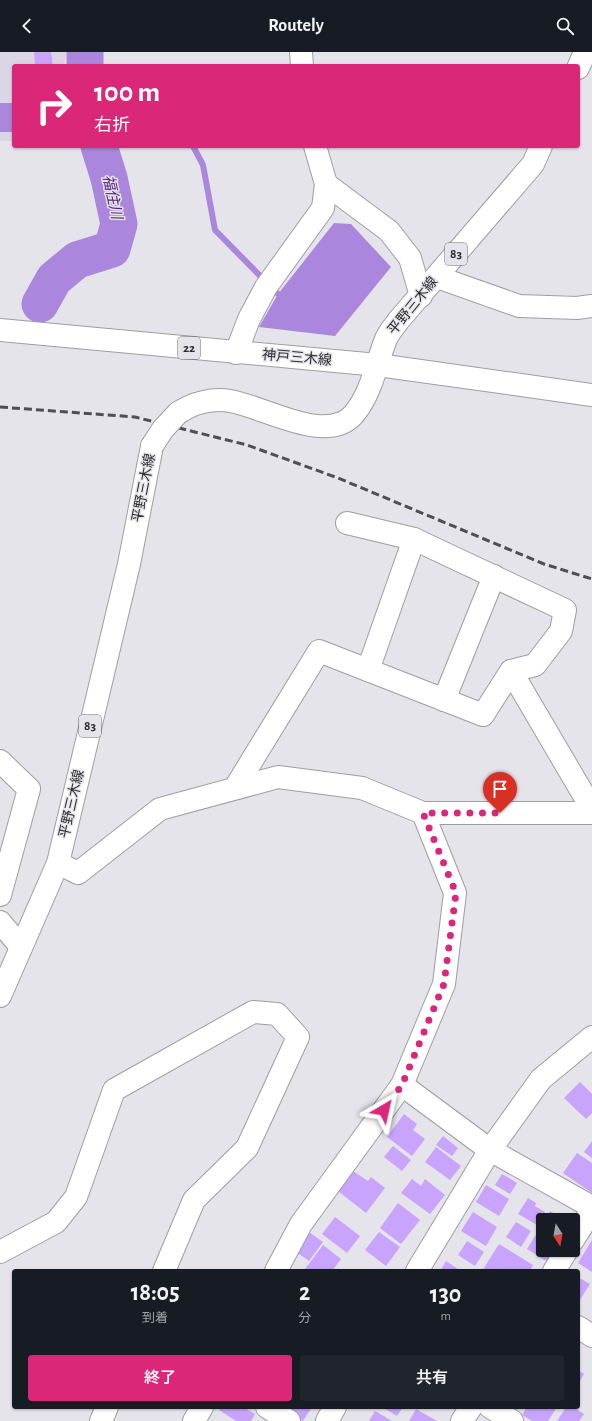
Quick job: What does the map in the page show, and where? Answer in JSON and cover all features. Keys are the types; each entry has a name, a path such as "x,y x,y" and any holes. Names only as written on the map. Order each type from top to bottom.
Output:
{"street":[{"path":"301,52 302,64"},
{"path":"580,64 585,52"},
{"path":"236,353 249,319 268,284 323,208 326,184 316,148"},
{"name":"平野三木線","path":"0,996 58,863 129,564 152,446 163,429 178,413 188,406 212,400 230,401 306,424 325,427 340,424 353,415 364,400 387,338 398,321 421,296 532,164 540,148"},
{"path":"326,184 388,231 410,258 421,296"},
{"path":"437,277 519,306 577,308 592,306"},
{"name":"神戸三木線","path":"0,330 378,365 592,395"},
{"path":"235,788 319,651 483,715 511,671 535,666 561,631 565,610 414,539 347,523"},
{"path":"368,670 414,539"},
{"path":"444,700 494,576"},
{"path":"511,671 592,809"},
{"path":"0,761 29,790 0,895"},
{"path":"58,863 78,873 160,809 278,777 362,788 423,813 592,813"},
{"path":"277,1269 302,1224 402,1085 444,984 456,893 423,813"},
{"path":"0,922 21,947"},
{"path":"0,1252 56,1222 76,1197 114,1090 253,1012 277,1014 298,1037 247,1148 194,1200 165,1269"},
{"path":"418,1269 490,1150 541,1079 592,1037"},
{"path":"402,1085 490,1150 592,1208 580,1228"},
{"path":"555,1269 563,1257"},
{"path":"580,1329 592,1336"},
{"path":"101,1421 106,1409"},
{"path":"194,1421 201,1409"},
{"path":"270,1409 288,1421"},
{"path":"327,1421 334,1409"},
{"path":"462,1421 470,1409"},
{"path":"493,1409 512,1421"}],"shaded area":[{"path":"0,52 67,52 64,64 12,64 12,141 0,141"},
{"path":"0,103 12,103 12,132 0,132"},
{"path":"334,223 351,224 391,267 335,336 259,327 278,294"}],"building":[{"path":"34,52 51,52 53,64 35,64"},
{"path":"580,1082 592,1094 592,1113 586,1119 564,1098"},
{"path":"404,1114 417,1124 413,1130 425,1139 412,1156 387,1137"},
{"path":"443,1136 458,1148 452,1156 436,1145"},
{"path":"592,1141 592,1158 584,1152"},
{"path":"393,1146 411,1160 402,1171 384,1157"},
{"path":"436,1147 461,1166 450,1180 425,1162"},
{"path":"577,1153 592,1163 592,1193 563,1173"},
{"path":"353,1171 368,1181 371,1177 385,1188 366,1213 338,1191"},
{"path":"502,1174 517,1183 510,1194 495,1185"},
{"path":"412,1179 421,1186 425,1179 445,1195 430,1214 401,1193"},
{"path":"486,1185 509,1199 499,1216 476,1202"},
{"path":"528,1198 536,1203 535,1206 545,1212 536,1213 536,1224 518,1214"},
{"path":"398,1203 420,1220 401,1244 380,1228"},
{"path":"473,1212 497,1227 486,1246 461,1231"},
{"path":"335,1217 360,1236 347,1253 322,1234"},
{"path":"516,1222 531,1231 521,1247 506,1237"},
{"path":"309,1232 323,1242 309,1261 295,1251"},
{"path":"379,1232 400,1247 386,1266 365,1250"},
{"path":"536,1234 536,1255 527,1249"},
{"path":"592,1240 592,1272 578,1263"},
{"path":"467,1241 484,1252 475,1266 458,1255"},
{"path":"499,1244 533,1265 531,1269 483,1269"},
{"path":"323,1245 341,1259 334,1269 305,1269"},
{"path":"540,1257 556,1257 551,1264"},
{"path":"446,1261 458,1269 441,1269"},
{"path":"580,1278 590,1284 580,1300"},
{"path":"580,1371 584,1374 580,1381"},
{"path":"246,1409 255,1414 251,1421 236,1421 219,1410"},
{"path":"283,1409 311,1409 303,1421"},
{"path":"385,1409 402,1409 397,1416"},
{"path":"416,1409 437,1421 409,1421"},
{"path":"526,1409 556,1409 548,1421 532,1421 522,1415"},
{"path":"565,1409 576,1409 584,1414 579,1421 557,1421"},
{"path":"375,1411 392,1421 369,1421"}],"waterway":[{"name":"福住川","path":"85,52 85,64"},
{"name":"福住川","path":"40,304 54,279 77,260 112,249 119,224 109,178 100,148"},
{"path":"194,148 203,165 215,230 278,294"}],"railway":[{"path":"0,407 135,417 247,445 338,478 544,564 592,579"}],"route":[{"path":"384,1110 402,1085 444,984 456,893 423,813 500,813"}]}
